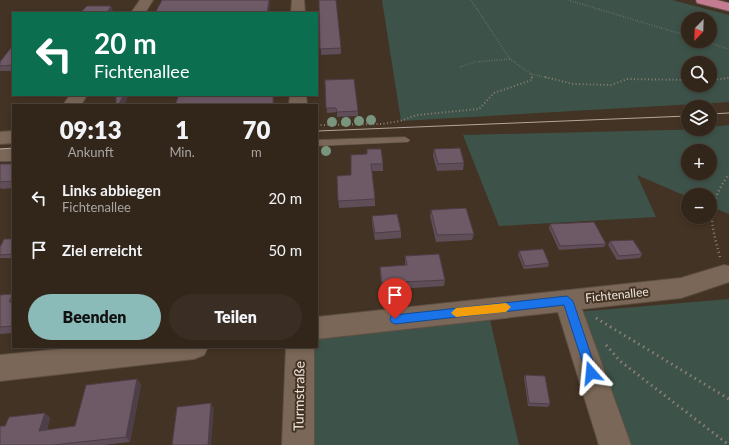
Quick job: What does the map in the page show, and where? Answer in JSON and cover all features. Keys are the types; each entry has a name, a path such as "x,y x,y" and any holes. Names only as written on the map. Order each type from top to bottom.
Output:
{"highway":[{"path":"702,0 729,7"}],"street":[{"path":"139,12 147,0"},
{"path":"298,0 298,12"},
{"path":"0,138 12,137"},
{"path":"0,155 12,155"},
{"name":"Fichtenallee","path":"318,328 681,288 724,274"},
{"path":"567,301 616,445"},
{"path":"0,368 185,348"},
{"name":"Turmstraße","path":"298,445 300,348"}],"lane":[{"path":"318,143 405,140"}],"path":[{"path":"471,0 510,59 530,74 573,84 611,86 627,79 681,80"},
{"path":"568,0 681,34"},
{"path":"717,45 729,49"},
{"path":"460,67 475,62 510,59"},
{"path":"318,125 382,124 400,122 417,115 479,109 494,93 532,80 530,74"},
{"path":"717,79 729,78"},
{"path":"724,274 712,228 711,212 713,198 729,174"},
{"path":"567,301 729,399"},
{"path":"601,339 620,361 729,445"}],"green space":[{"path":"382,0 672,0 729,15 729,102 717,103 717,100 681,100 681,105 401,121"},
{"path":"729,125 729,214 717,209 717,188 681,188 681,194 637,175 656,217 499,226 463,135 681,130 681,136 717,136 717,126"},
{"path":"729,299 729,445 622,445 576,312"},
{"path":"490,320 519,445 312,445 314,348 318,348 318,334"}],"building":[{"path":"162,0 269,0 267,12 156,12"},
{"path":"319,0 336,0 341,48 320,49"},
{"path":"87,6 111,6 108,12 81,12"},
{"path":"12,46 12,65 0,66 0,62"},
{"path":"354,79 358,111 337,112 336,108 326,108 325,80"},
{"path":"116,96 123,96 119,104 116,104"},
{"path":"179,96 273,96 273,104 175,104"},
{"path":"460,148 464,163 438,164 434,149"},
{"path":"367,149 381,149 383,164 371,164 375,199 338,201 337,176 351,175 351,155 367,154"},
{"path":"0,164 12,164 12,181 0,182"},
{"path":"466,208 474,234 437,235 431,210"},
{"path":"397,214 401,231 375,233 372,216"},
{"path":"594,222 606,244 560,246 550,224"},
{"path":"4,239 12,239 12,254 0,255 0,247"},
{"path":"633,240 642,254 619,256 610,241"},
{"path":"543,249 549,263 525,266 519,251"},
{"path":"439,254 445,280 382,283 380,267 407,265 405,256"},
{"path":"12,294 9,302 12,302 12,326 0,327 0,295"},
{"path":"525,375 545,376 550,404 529,403"},
{"path":"137,379 126,437 53,445 0,445 0,426 5,426 9,417 45,413 39,431 75,426 86,385"},
{"path":"211,403 208,445 172,445 177,407"}],"tram line":[{"path":"717,114 729,113"},
{"path":"318,131 681,116"},
{"path":"0,149 12,148"}],"slow traffic":[{"path":"456,313 506,307"}],"route":[{"path":"395,319 567,301 591,373"}]}
